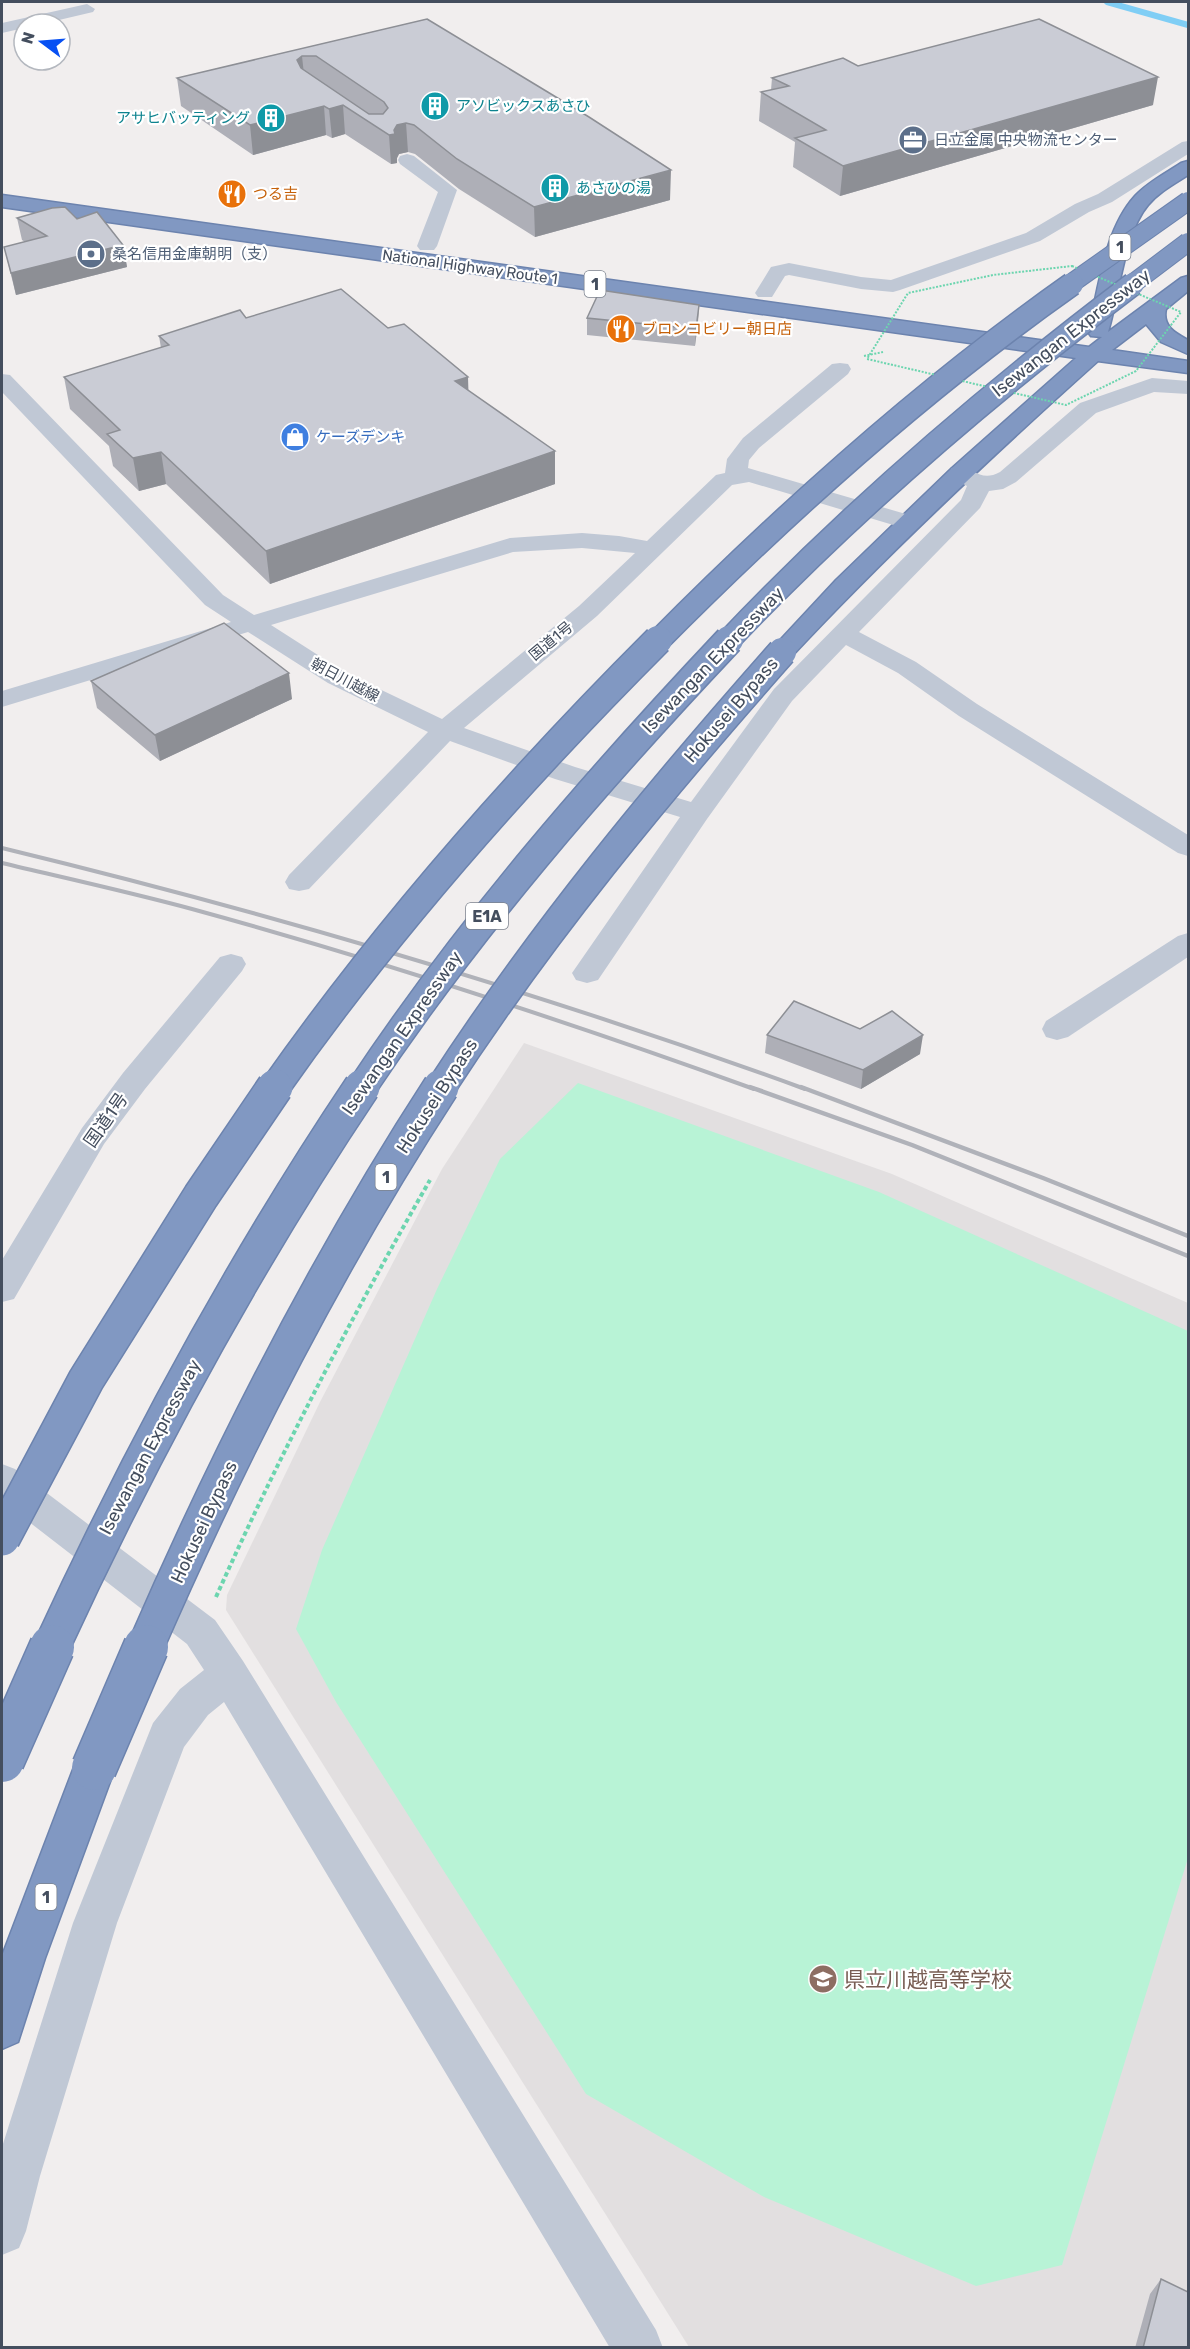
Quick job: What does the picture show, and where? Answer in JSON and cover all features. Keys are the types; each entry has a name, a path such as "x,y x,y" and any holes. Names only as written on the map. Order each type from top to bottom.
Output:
{"highway":[{"name":"1","path":"1100,344 1125,227 1136,207 1154,190 1188,167"},
{"name":"National Highway Route 1","path":"2,200 427,246 765,293 1100,344 1188,367"},
{"name":"National Highway Route 1","path":"2,200 1100,344 1188,350"},
{"name":"Isewangan Expressway","path":"2,1538 79,1392 199,1199 298,1055 401,921 500,806 599,698 690,608 869,446 978,355 1061,291 1188,201"},
{"name":"Isewangan Expressway","path":"2,1760 56,1632 164,1414 273,1226 372,1073 468,940 564,821 655,717 842,528 936,443 1025,368 1126,287 1188,242"},
{"name":"Hokusei Bypass","path":"2,2026 23,1958 94,1768 187,1556 270,1386 348,1239 426,1110 513,980 591,875 695,750 782,652 908,522 970,478 1100,344 1188,282"},
{"path":"1156,306 1153,314 1154,322 1159,329 1188,350"}],"street":[{"path":"2,28 87,9"},
{"path":"765,293 778,272 789,269 861,283 893,286 1033,237 1105,198 1188,146"},
{"path":"407,160 448,190 427,246"},
{"path":"1105,198 1136,207"},
{"path":"840,369 751,442 738,459 735,476 750,475 764,478 908,522"},
{"name":"朝日川越線","path":"2,380 214,600 337,678 445,730"},
{"path":"970,478 995,484 1008,477 1088,408 1152,385 1188,388"},
{"name":"国道1号","path":"299,882 445,730 588,610 716,487 724,480 735,476"},
{"name":"1","path":"587,973 697,813 783,695 972,503 970,478"},
{"path":"2,699 248,622 510,545 570,541 636,545 652,550"},
{"path":"841,634 877,650 938,686 968,710 1188,847"},
{"path":"445,730 565,772 697,813"},
{"path":"1057,1029 1188,943"},
{"name":"国道1号","path":"2,1289 93,1136 134,1081 231,964"},
{"path":"2,1480 201,1632 229,1674 638,2348"},
{"path":"2,2231 16,2176 95,1923 168,1736 194,1702 229,1674"}],"path":[{"path":"201,1632 250,1520 308,1402 374,1276 431,1177"}],"shaded area":[{"name":"県立川越高等学校","path":"524,1043 892,1174 1188,1303 1188,2347 689,2347 226,1610 227,1595 320,1402 442,1169"}],"green space":[{"name":"県立川越高等学校","path":"578,1083 879,1192 1188,1331 1188,1858 1062,2265 976,2286 764,2197 586,2094 336,1702 296,1629 322,1550 437,1289 500,1159"}],"building":[{"path":"427,19 589,117 671,170 534,207 457,159 414,125 406,123 397,125 394,130 395,134 389,135 343,105 329,109 324,106 250,125 177,78","holes":["302,56 316,56 384,102 388,108 383,114 369,114 301,68 297,60"]},
{"name":"日立金属 中央物流センター","path":"1039,19 1158,77 843,166 795,138 826,130 761,92 789,86 772,78 843,58 858,66"},
{"path":"65,207 77,219 97,212 123,245 11,273 4,247 47,236 17,218 52,208"},
{"name":"ケーズデンキ","path":"341,289 388,328 404,324 468,377 455,381 555,451 266,551 161,452 133,458 107,434 120,430 64,377 169,345 159,336 240,310 246,318"},
{"path":"600,290 699,305 696,329 587,318"},
{"path":"224,623 289,673 155,735 91,681"},
{"path":"794,1001 860,1029 892,1011 923,1035 863,1070 767,1035"},
{"path":"1161,2279 1188,2292 1188,2348 1143,2348"}],"waterway":[{"path":"1107,2 1188,25"}],"railway":[{"path":"2,848 205,900 407,957 607,1020 805,1089"},
{"path":"2,863 168,903 405,971 545,1016 754,1089"},
{"path":"750,1087 912,1145 1188,1256"},
{"path":"801,1087 1043,1178 1188,1236"}],"place":[{"name":"アソビックスあさひ","path":"435,106"},
{"name":"アサヒバッティング","path":"271,118"},
{"name":"日立金属 中央物流センター","path":"913,140"},
{"name":"あさひの湯","path":"555,188"},
{"name":"つる吉","path":"232,194"},
{"name":"桑名信用金庫朝明（支）","path":"91,254"},
{"name":"ブロンコビリー朝日店","path":"621,329"},
{"name":"ケーズデンキ","path":"295,437"},
{"name":"県立川越高等学校","path":"823,1979"}]}
